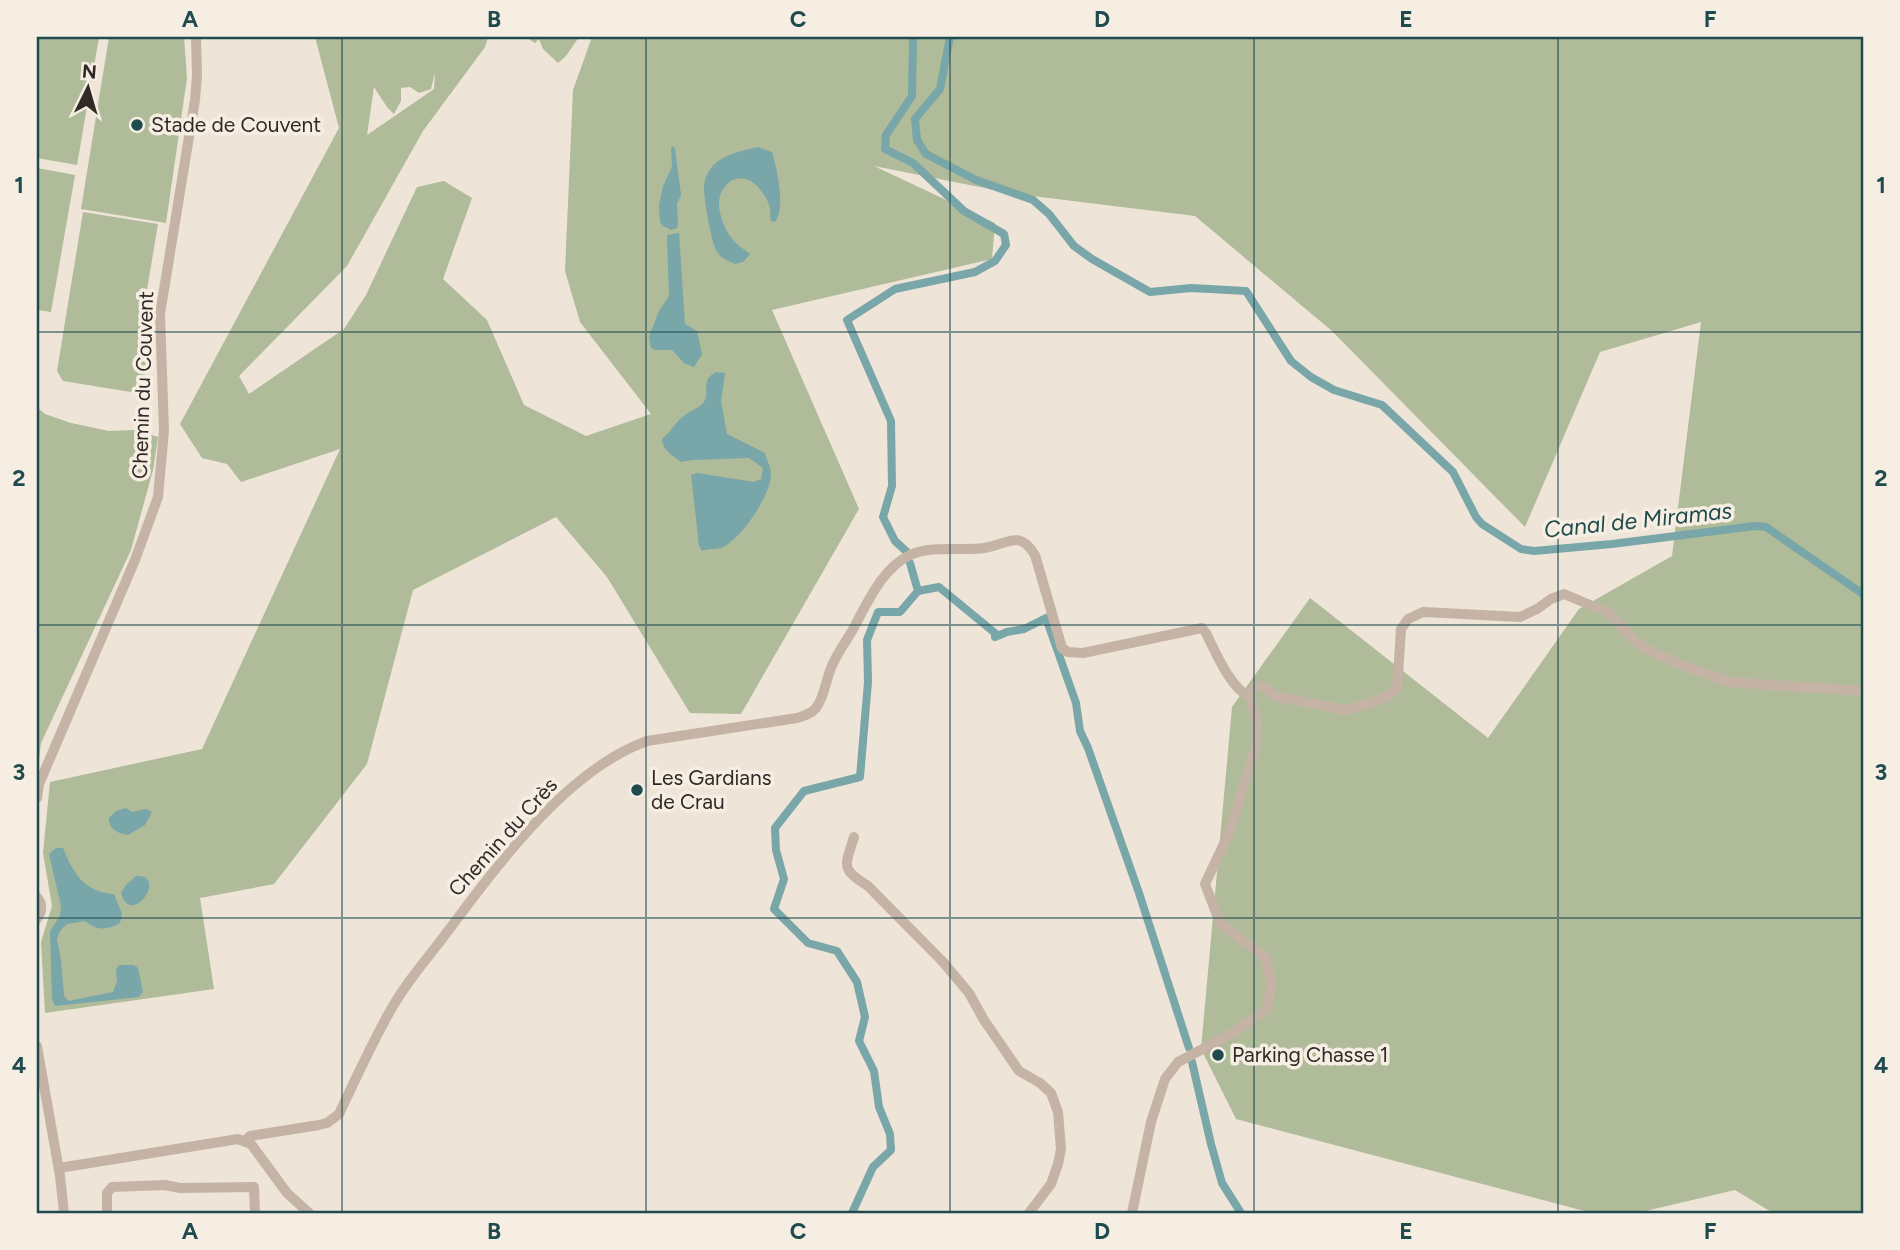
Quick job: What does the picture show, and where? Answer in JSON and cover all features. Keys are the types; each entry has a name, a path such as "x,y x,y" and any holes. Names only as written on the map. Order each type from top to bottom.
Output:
{"street":[{"name":"Chemin du Couvent","path":"37,798 39,784 129,574 158,497 164,431 160,314 195,100 196,37"},
{"name":"Chemin du Crès","path":"245,1141 250,1136 327,1123 339,1114 390,1011 466,906 560,797 606,761 647,741 810,714 817,707 832,666 878,584 910,555 925,551 986,547 1012,539 1019,540 1028,544 1035,555 1062,648 1076,654 1083,653 1202,628 1226,673 1244,695 1251,698"},
{"path":"1132,1213 1151,1122 1166,1079 1178,1062 1231,1034 1267,1009 1271,985 1266,958 1220,923 1205,884 1230,831 1255,749 1257,724 1251,691 1255,686 1269,689 1274,696 1345,710 1368,704 1388,696 1396,689 1401,629 1408,620 1423,612 1520,617 1564,594 1609,613 1645,648 1729,682 1863,691"},
{"path":"854,837 846,865 848,870 868,886 948,968 969,993 1019,1071 1051,1093 1058,1112 1061,1149 1051,1184 1029,1213"},
{"path":"37,897 41,909 37,919"},
{"path":"37,1046 59,1168 64,1213"},
{"path":"59,1168 238,1139 251,1144 287,1193 309,1213"},
{"path":"107,1213 107,1193 112,1187 165,1185 180,1188 254,1187 255,1213"}],"green space":[{"path":"37,37 99,37 77,165 37,158"},
{"name":"Stade de Couvent","path":"109,37 184,37 187,78 166,223 81,209"},
{"path":"315,37 488,37 485,47 423,131 347,266 239,376 249,394 344,329 366,295 417,187 444,181 472,198 443,279 487,320 524,405 586,436 651,414 580,322 565,271 573,90 592,37 1863,37 1863,1213 1773,1213 1735,1190 1637,1213 1592,1213 1236,1119 1201,1049 1232,707 1310,598 1488,738 1579,609 1672,556 1701,322 1600,352 1525,527 1332,331 1195,216 1015,194 874,166 995,223 992,259 772,310 859,509 741,714 690,713 607,577 556,517 413,590 367,764 274,884 200,898 214,989 45,1013 41,942 52,906 43,853 50,782 202,749 340,449 241,482 227,464 202,458 180,424 339,128","holes":["435,72 434,89 367,135 374,87 394,114 401,101 401,88 410,87 419,93 431,89"]},
{"path":"526,37 579,37 558,63 543,49 539,39 535,43"},
{"path":"37,168 75,175 51,312 37,310"},
{"path":"83,212 158,224 139,337 148,339 143,394 63,381 57,371"},
{"path":"37,407 45,414 71,423 109,431 134,430 158,437 153,470 131,550 41,743 39,760 37,760"}],"water":[{"path":"673,146 681,195 677,204 678,225 671,230 660,222 659,205 663,186 672,167"},
{"path":"758,147 772,152 780,207 775,222 771,221 768,202 755,184 743,178 730,181 725,186 719,201 722,219 732,239 750,254 743,262 735,264 721,256 715,247 704,183 709,171 718,161 731,154"},
{"path":"679,233 685,324 697,331 702,354 694,367 684,363 672,350 651,348 649,336 659,311 669,296 667,235"},
{"path":"716,372 725,373 721,401 727,434 765,453 771,474 761,504 739,535 723,547 702,551 699,546 691,475 698,473 754,482 761,479 763,468 749,458 681,462 664,446 662,439 678,421 704,402 708,379"},
{"path":"126,808 132,812 146,809 152,812 145,825 128,835 114,830 109,822 109,818 116,811"},
{"path":"56,848 63,848 76,873 87,885 114,894 122,914 120,923 111,927 98,928 85,921 67,924 60,931 57,939 64,996 68,1001 113,992 119,965 134,965 138,968 143,992 139,997 55,1006 52,999 50,931 60,916 61,906 49,854"},
{"path":"136,876 145,878 149,883 145,897 132,905 126,903 121,893"}],"waterway":[{"path":"907,552 895,541 883,517 892,486 891,421 847,320 895,289 975,272 995,261 1006,245 1004,234 964,211 913,163 885,149 886,135 912,96 913,37"},
{"name":"Canal de Miramas","path":"950,37 940,89 915,119 917,140 926,154 976,180 1033,200 1049,214 1074,246 1150,292 1191,288 1246,291 1291,361 1334,390 1382,405 1453,472 1482,524 1521,549 1534,551 1612,544 1755,526 1766,527 1863,594"},
{"path":"852,1213 873,1167 891,1150 890,1134 879,1107 874,1071 859,1041 865,1017 857,982 837,951 808,943 774,909 784,879 776,850 775,828 804,791 860,777 868,682 867,640 878,612 900,612 918,591 910,563"},
{"path":"918,591 939,587 995,633 995,637 1024,629 1046,618 1076,703 1080,731 1139,893 1189,1048"},
{"path":"1192,1062 1222,1183 1241,1213"}],"place":[{"name":"Stade de Couvent","path":"137,125"},
{"name":"Les Gardians de Crau","path":"637,790"},
{"name":"Parking Chasse 1","path":"1218,1055"}]}
